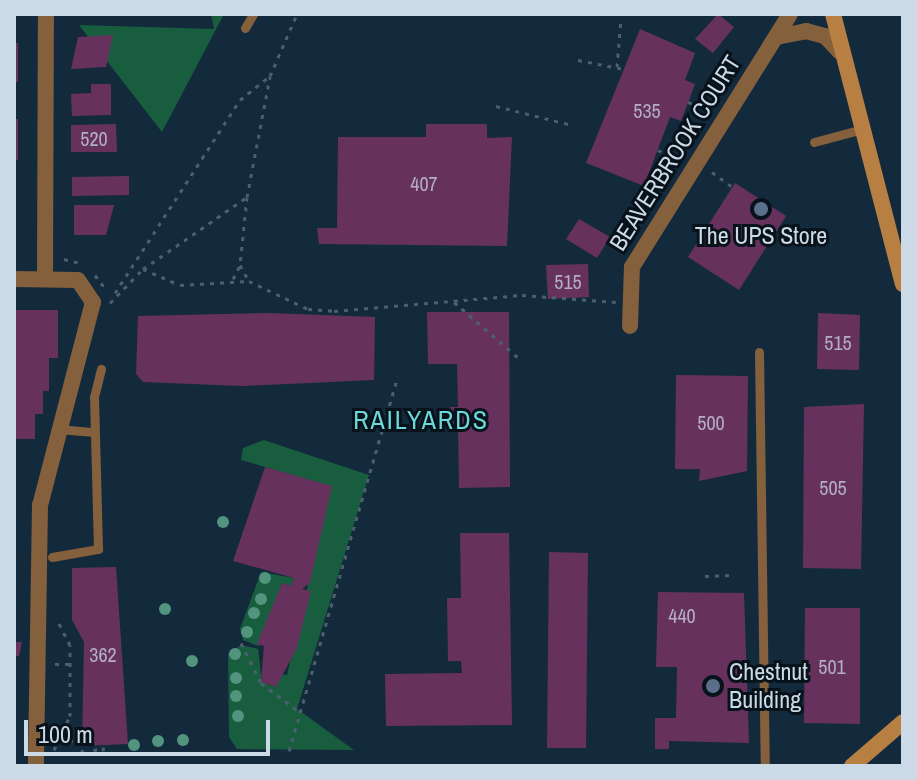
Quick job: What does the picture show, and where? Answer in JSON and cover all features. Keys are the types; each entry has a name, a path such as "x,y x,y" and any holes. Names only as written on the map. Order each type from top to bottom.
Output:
{"street":[{"path":"45,276 46,14"},
{"name":"BEAVERBROOK COURT","path":"630,326 626,302 632,267 790,14"},
{"path":"833,14 859,130 903,284"},
{"path":"776,37 806,31 825,36 840,52"},
{"path":"14,279 45,276 78,280 93,302 55,428 35,568 36,766"},
{"path":"852,766 903,722"}],"lane":[{"path":"245,28 253,14"},
{"path":"814,142 859,130"},
{"path":"759,352 765,766"},
{"path":"52,557 98,549 94,432 101,369"},
{"path":"55,428 94,432"}],"path":[{"path":"233,279 240,265 247,197 270,76 297,14"},
{"path":"617,67 621,18"},
{"path":"578,60 624,69"},
{"path":"247,197 143,269 110,303 240,100 270,76"},
{"path":"688,102 724,118"},
{"path":"496,106 572,125"},
{"path":"658,150 695,165 731,186"},
{"path":"240,265 249,281"},
{"path":"143,269 180,285 233,279 249,281 308,309 454,302 522,295 550,303 626,302"},
{"path":"454,302 521,360"},
{"path":"289,751 297,710 398,377"},
{"path":"705,576 732,575"},
{"path":"52,612 70,645 69,723 52,752"},
{"path":"241,643 261,683 297,710"},
{"path":"59,740 77,741 84,754 103,747 104,753"}],"green space":[{"path":"211,14 224,14 162,132 79,25 214,29"},
{"path":"264,440 369,475 297,709 354,750 237,749 229,737 228,654 241,645 258,649 262,682 276,687 280,674 287,675 331,486 241,460 243,448"},
{"path":"261,572 294,578 291,586 282,583 259,646 243,640 240,629"}],"building":[{"path":"718,14 734,27 713,53 695,39"},
{"path":"640,29 695,53 685,80 695,84 681,121 670,117 644,186 586,163"},
{"path":"113,35 106,67 71,69 78,37"},
{"path":"14,43 18,43 18,82 14,82"},
{"path":"91,84 111,84 111,115 72,116 71,94 91,93"},
{"path":"14,119 18,119 18,160 14,160"},
{"path":"116,124 117,152 71,152 71,125"},
{"path":"426,124 487,124 487,138 512,137 507,246 319,244 317,228 337,228 338,137 426,137"},
{"path":"129,176 129,195 72,196 72,177"},
{"path":"735,183 786,216 739,290 688,257"},
{"path":"74,205 114,205 106,235 74,235"},
{"path":"579,219 610,237 597,258 566,239"},
{"path":"588,264 589,297 548,299 546,265"},
{"path":"14,310 58,310 58,358 49,358 49,391 43,391 43,414 35,414 35,439 14,439"},
{"path":"427,312 509,312 510,487 459,488 458,424 450,424 450,407 458,407 457,364 428,364"},
{"path":"270,313 375,317 374,380 242,386 143,382 136,374 138,316"},
{"path":"818,313 860,315 859,370 817,369"},
{"path":"676,375 748,376 747,471 699,481 700,469 675,469"},
{"path":"864,404 861,569 803,568 804,407"},
{"path":"265,467 332,486 310,583 302,589 311,591 297,648 276,687 261,682 264,646 257,644 282,583 291,586 294,578 233,561"},
{"path":"460,533 509,533 512,725 386,726 385,674 462,673 461,661 448,661 447,598 461,598"},
{"path":"549,552 588,553 586,748 547,748"},
{"path":"116,567 128,744 82,746 84,642 72,620 72,568"},
{"name":"Chestnut Building","path":"658,592 744,593 749,743 669,741 669,749 655,749 655,718 676,718 677,667 656,667"},
{"path":"805,608 860,608 860,724 804,723"},
{"path":"14,642 22,642 19,656 14,656"}],"place":[{"name":"The UPS Store","path":"761,209"},
{"name":"Chestnut Building","path":"713,686"}],"district":[{"name":"RAILYARDS","path":"421,420"}]}
